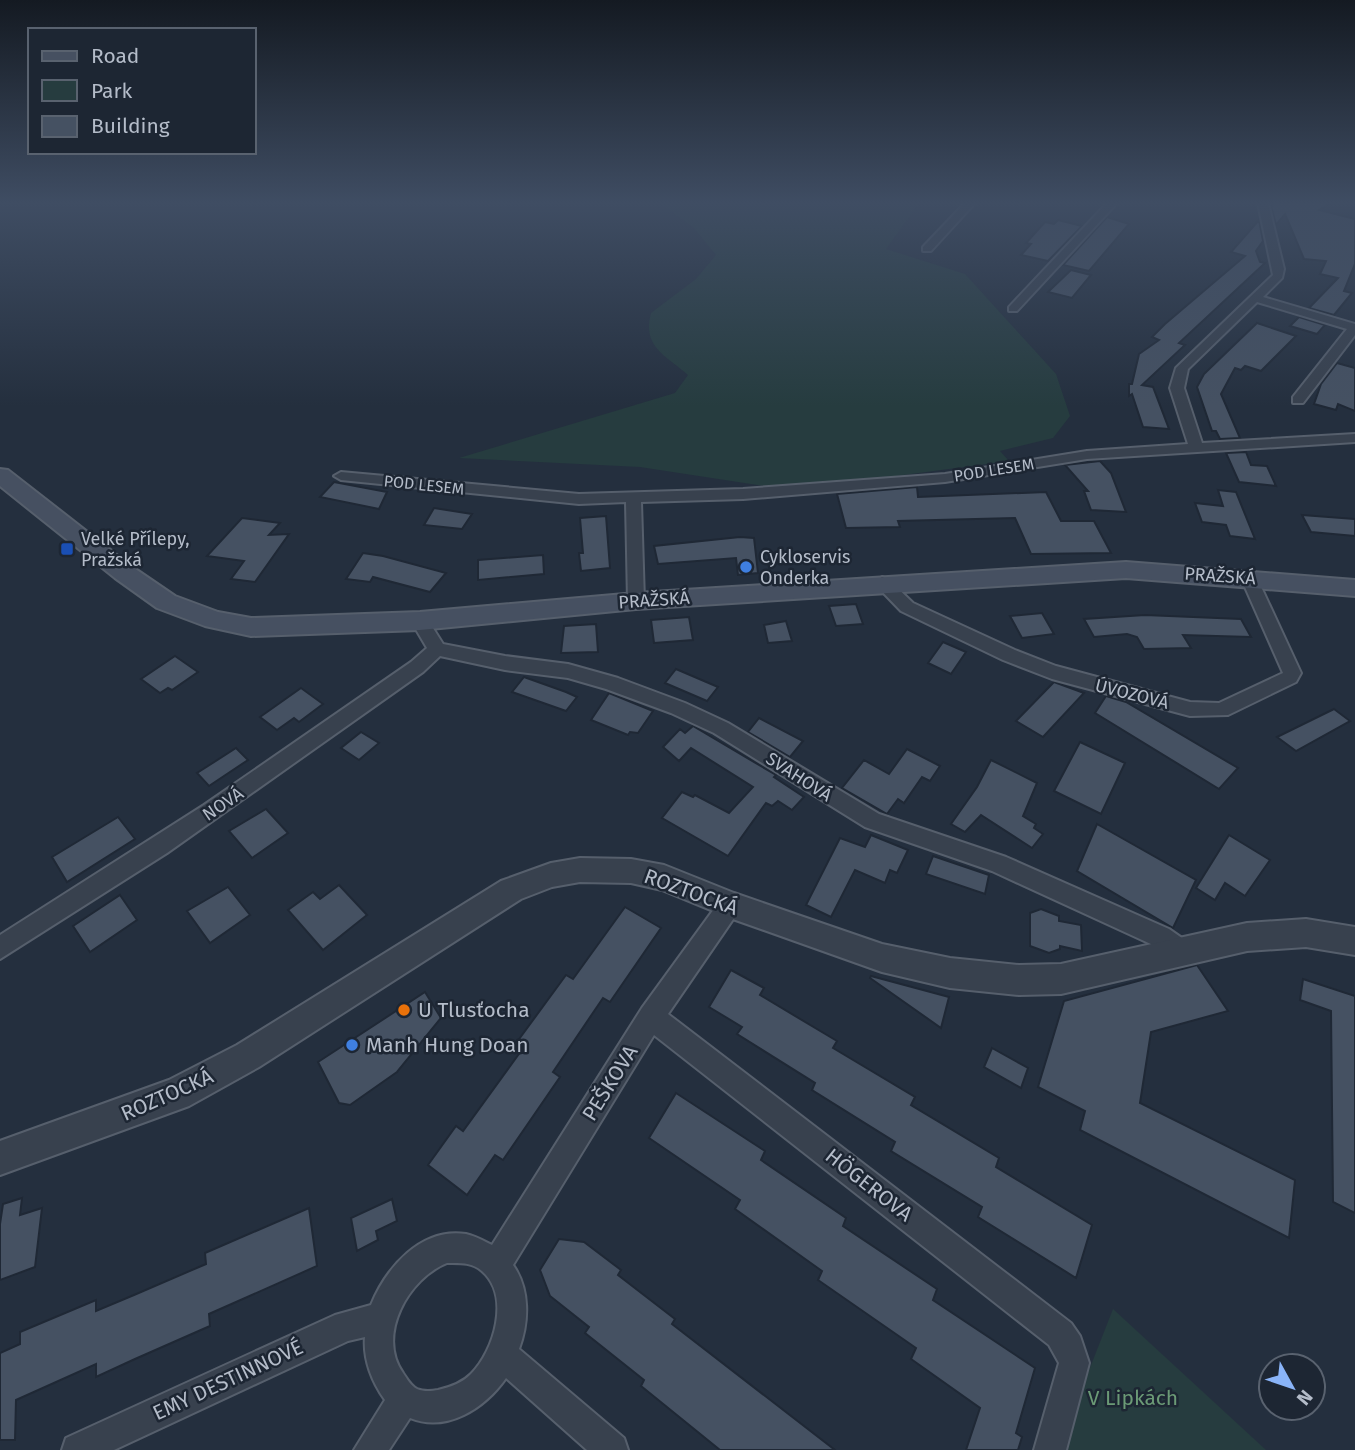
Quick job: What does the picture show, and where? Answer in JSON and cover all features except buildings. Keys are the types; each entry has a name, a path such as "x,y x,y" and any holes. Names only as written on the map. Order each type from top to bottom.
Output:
{"main road":[{"name":"PRAŽSKÁ","path":"0,475 123,572 166,602 214,620 251,627 419,621 636,601 882,583 1126,570 1355,588"}],"street":[{"path":"1013,309 1049,271"},
{"path":"1196,448 1177,388 1182,368 1278,275 1279,271"},
{"path":"1255,298 1354,328 1298,400"},
{"name":"POD LESEM","path":"341,476 579,499 743,494 944,478 1087,455 1355,438"},
{"path":"633,498 636,601"},
{"name":"ÚVOZOVÁ","path":"882,583 907,607 1052,672 1189,709 1221,710 1290,677 1292,673 1249,578"},
{"path":"419,621 437,649"},
{"name":"NOVÁ","path":"0,948 152,852 255,782 417,667 437,649"},
{"name":"SVAHOVÁ","path":"437,649 505,663 568,671 611,682 678,708 721,727 872,821 998,864 1161,937 1181,951"},
{"name":"ROZTOCKÁ","path":"0,1158 177,1094 248,1056 511,890 551,875 594,869 631,871 664,878 730,905 882,958 950,973 1019,980 1060,979 1247,937 1306,933 1355,941"},
{"name":"PEŠKOVA","path":"496,1265 651,1017 730,905"},
{"name":"HÖGEROVA","path":"651,1017 1060,1334 1074,1363"},
{"path":"446,1248 468,1249 488,1258 496,1265 503,1275 511,1299 512,1327 504,1356 488,1381 468,1398 446,1407 424,1408 404,1399 389,1383 380,1360 379,1331 387,1301 402,1276 423,1258 446,1248"},
{"name":"EMY DESTINNOVÉ","path":"78,1450 346,1326 382,1318"},
{"path":"504,1356 612,1450"},
{"path":"1050,1450 1074,1363"},
{"path":"370,1450 404,1399"}],"green space":[{"path":"703,271 954,271 965,274 1056,374 1070,416 1053,438 1000,451 1009,461 791,490 640,467 459,458 675,393 688,375 657,349 650,334 651,313"},
{"name":"V Lipkách","path":"1113,1309 1266,1450 1067,1450 1084,1383"}],"place":[{"name":"Velké Přílepy, Pražská","path":"67,549"},
{"name":"Cykloservis Onderka","path":"746,567"},
{"name":"U Tlusťocha","path":"404,1010"},
{"name":"Manh Hung Doan","path":"352,1045"}]}
